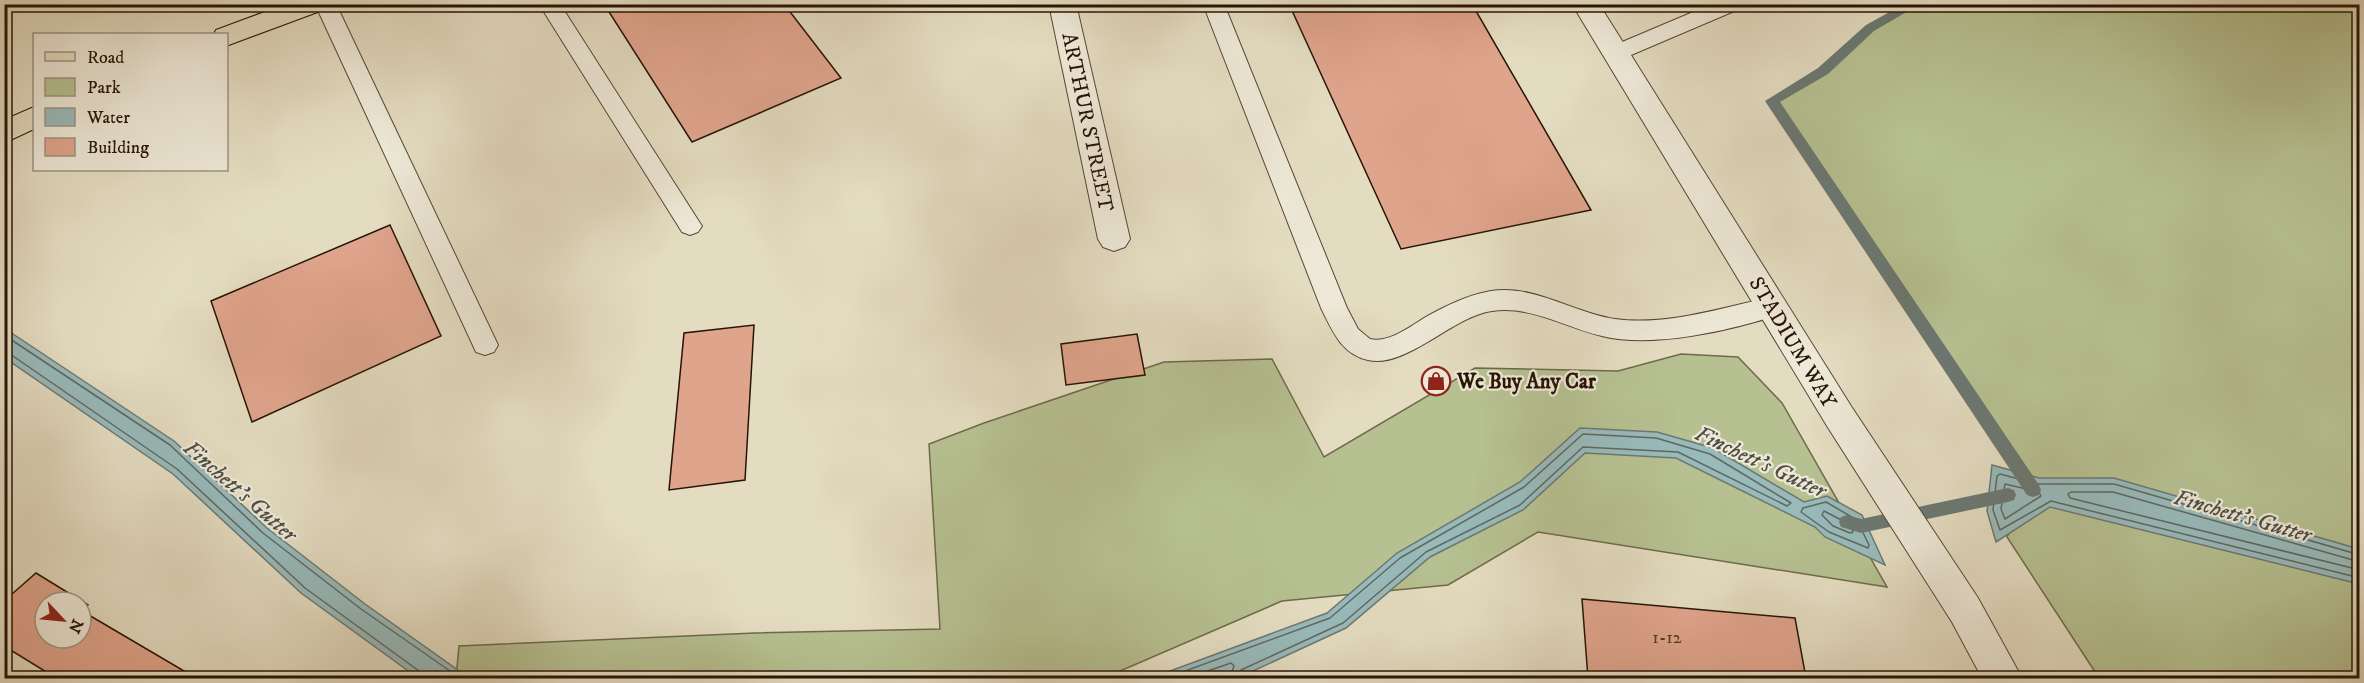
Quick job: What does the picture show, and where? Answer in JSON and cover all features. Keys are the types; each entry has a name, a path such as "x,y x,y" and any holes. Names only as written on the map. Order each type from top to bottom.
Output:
{"main road":[{"path":"228,36 315,4"},
{"path":"4,133 33,118"}],"street":[{"name":"ARTHUR STREET","path":"1062,4 1114,239"},
{"name":"STADIUM WAY","path":"1585,4 1839,416 1965,610 2003,678"}],"lane":[{"path":"325,4 485,345"},
{"path":"549,4 690,226"},
{"path":"1213,4 1334,308 1350,339 1374,351 1392,348 1461,311 1500,299 1537,306 1575,320 1616,329 1676,326 1772,307"},
{"path":"1616,53 1732,4"}],"green space":[{"path":"1914,5 2359,5 2359,678 2099,678 2007,537 2033,490 1772,101 1823,71 1870,28"},
{"path":"1681,354 1738,357 1782,403 1887,587 1538,532 1448,585 1282,601 1104,678 456,678 459,646 755,633 940,629 929,444 1164,362 1272,359 1324,457 1475,368 1618,371"}],"water":[{"path":"4,328 174,441 267,528 365,604 465,675 477,678 418,678 301,593 173,474 5,358"},
{"path":"1580,428 1657,432 1713,448 1804,502 1827,496 1862,515 1885,565 1825,537 1815,527 1676,458 1585,453 1523,510 1430,557 1346,628 1238,678 1131,678 1162,674 1327,613 1397,553 1520,482"},
{"path":"1992,465 2039,478 2114,478 2359,549 2359,584 2050,507 1996,542 1987,511"}],"building":[{"path":"604,4 784,4 841,78 692,142"},
{"path":"1289,4 1472,4 1591,210 1401,249"},
{"path":"390,225 441,336 252,422 211,301"},
{"path":"754,325 745,480 669,490 684,333"},
{"path":"1137,334 1145,375 1066,385 1061,344"},
{"path":"36,573 64,590 33,590 33,650 93,650 93,617 196,678 56,678 4,646 4,601"},
{"path":"1582,599 1795,618 1806,678 1588,678"}],"waterway":[{"path":"1914,4 1870,28 1823,71 1772,101 2033,490"},
{"name":"Finchett's Gutter","path":"1847,522 1861,526 2008,495"}],"place":[{"name":"We Buy Any Car","path":"1436,381"}]}
